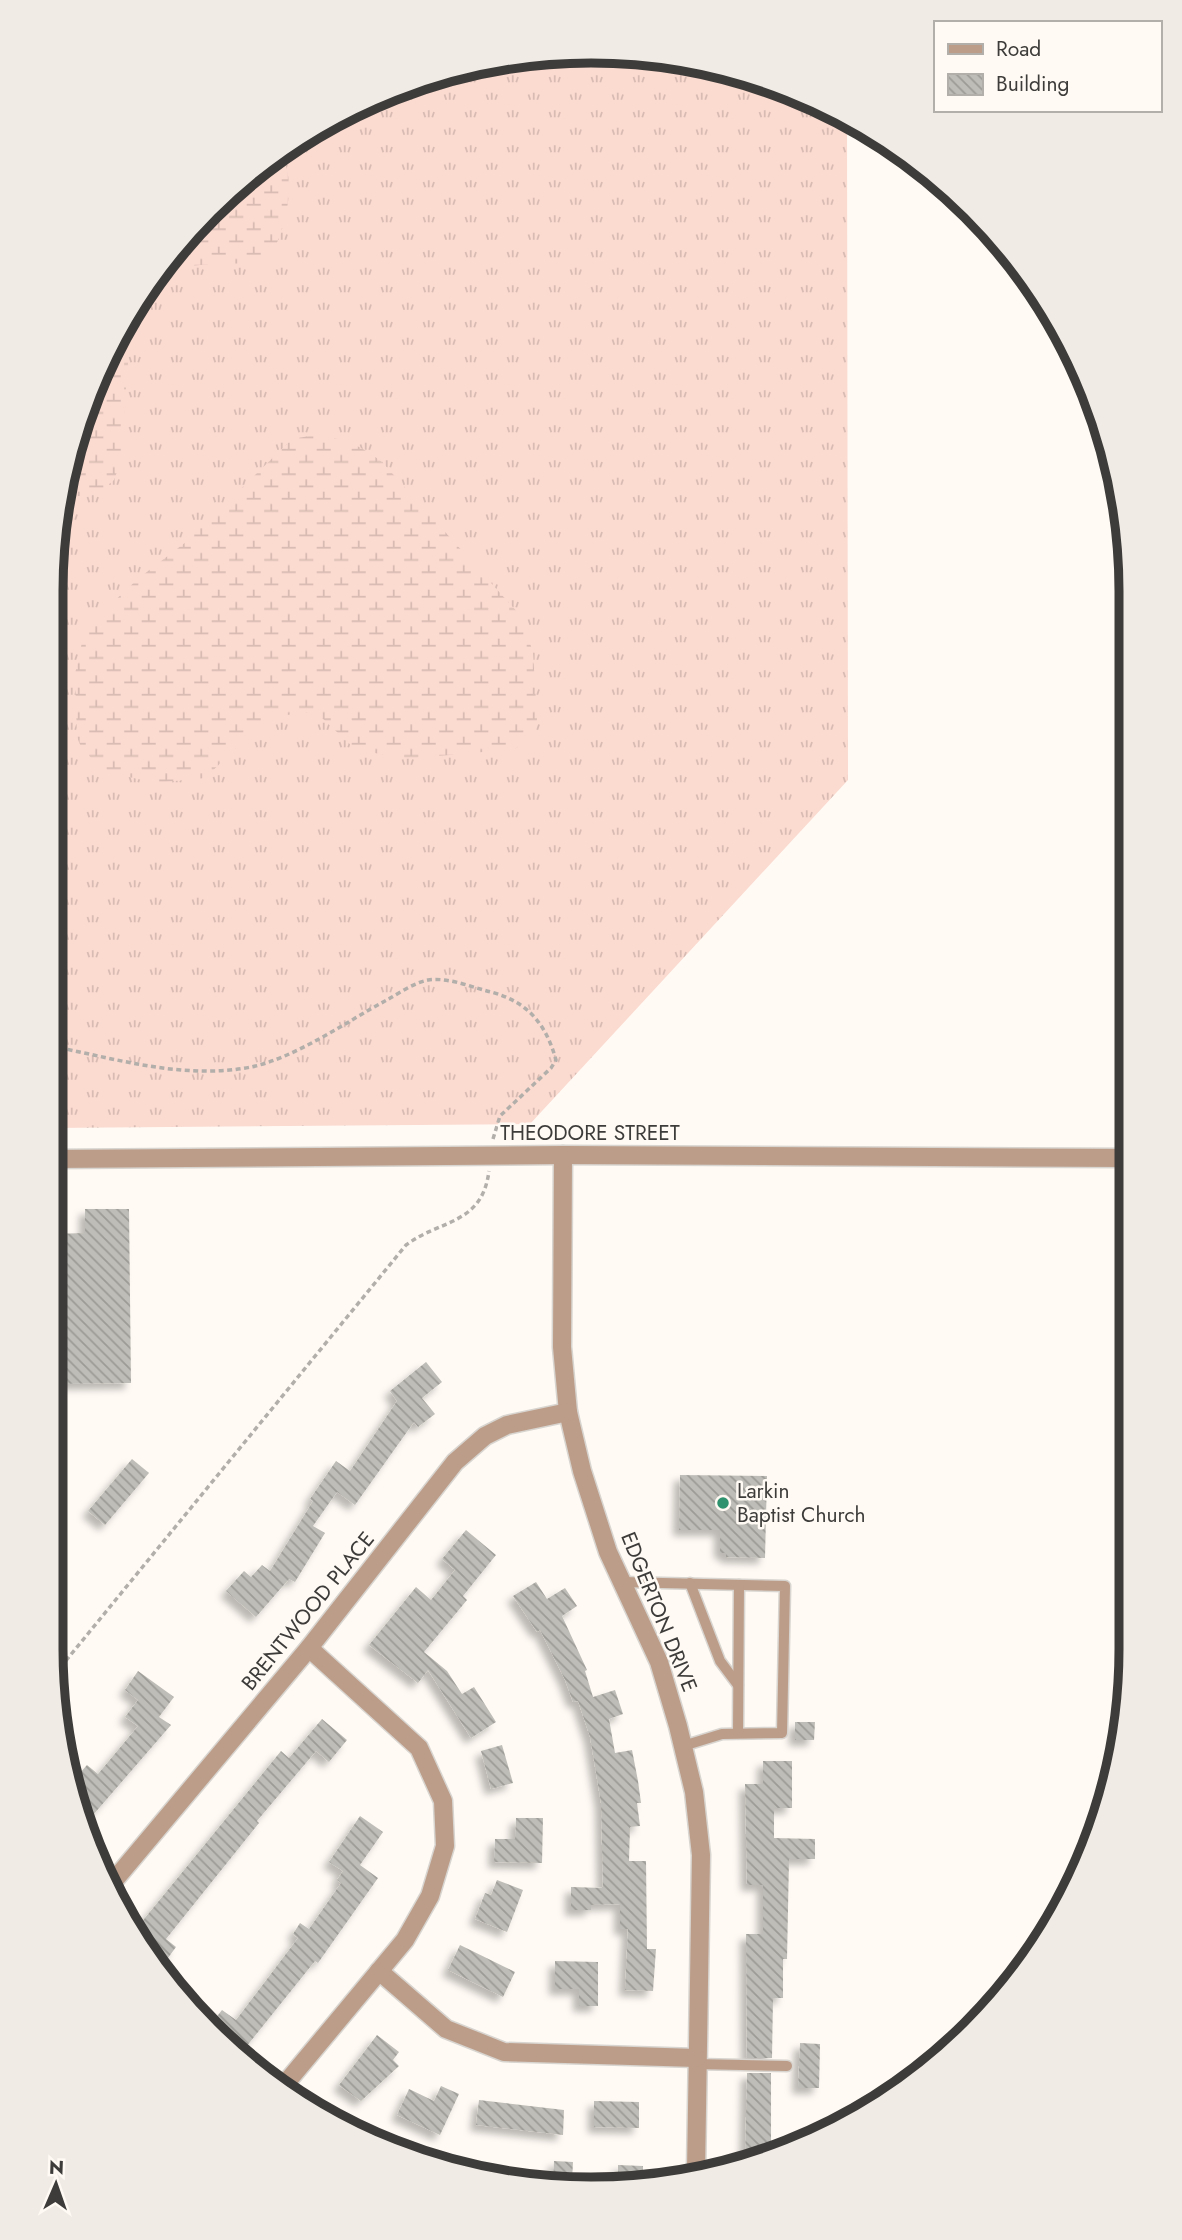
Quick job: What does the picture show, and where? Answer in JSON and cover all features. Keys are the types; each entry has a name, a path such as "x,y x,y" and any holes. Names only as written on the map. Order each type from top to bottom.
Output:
{"street":[{"name":"THEODORE STREET","path":"63,1159 563,1155 1119,1158"},
{"name":"EDGERTON DRIVE","path":"563,1155 562,1347 568,1412 582,1471 608,1552 659,1662 694,1792 701,1855 695,2167"},
{"name":"BRENTWOOD PLACE","path":"115,1879 309,1648 455,1462 485,1436 507,1425 568,1412"},
{"path":"288,2081 405,1940 430,1896 445,1846 443,1801 419,1748 309,1648"},
{"path":"379,1971 446,2029 504,2052 696,2061"}],"lane":[{"path":"622,1582 785,1586 782,1732 722,1734 683,1746"},
{"path":"691,1583 720,1661 738,1685"},
{"path":"738,1585 738,1733"},
{"path":"696,2061 787,2066"}],"path":[{"path":"63,1048 186,1072 213,1073 255,1067 290,1052 419,982 438,980 507,996 527,1007 544,1026 556,1060 538,1083 500,1116 494,1129 488,1182 475,1207 455,1221 420,1234 406,1245 63,1664"}],"green space":[{"path":"556,64 626,64 694,73 728,81 793,103 847,129 848,780 530,1124 63,1128 64,556 73,488 81,454 91,421 117,357 172,270 194,243 243,194 298,152 327,134 357,117 421,91 488,73 522,68"},
{"path":"284,162 288,177 287,209 278,241 264,263 209,264 183,268 167,277 218,218 243,194"},
{"path":"132,331 121,461 114,480 97,494 72,497 91,421 117,357"},
{"path":"315,435 351,443 382,462 520,615 533,652 537,719 535,733 515,749 405,759 355,749 321,717 311,712 287,715 258,727 205,778 155,783 103,771 81,747 77,737 75,674 84,633 95,619 139,578 186,542 292,439"}],"building":[{"path":"85,1209 129,1209 131,1383 63,1384 63,1234 85,1233"},
{"path":"426,1362 442,1382 422,1398 435,1414 418,1427 414,1422 355,1505 337,1492 313,1526 325,1533 295,1582 289,1579 256,1617 226,1591 244,1571 251,1577 262,1565 270,1571 313,1501 310,1499 336,1461 350,1471 397,1401 390,1391"},
{"path":"132,1459 149,1473 105,1525 88,1511"},
{"name":"Larkin Baptist Church","path":"680,1475 767,1476 765,1558 726,1557 726,1553 720,1553 720,1530 679,1530"},
{"path":"466,1530 496,1555 463,1596 467,1600 424,1652 447,1671 462,1694 474,1687 496,1722 471,1738 428,1670 418,1683 369,1645 416,1587 431,1600 455,1570 442,1559"},
{"path":"536,1582 547,1599 565,1588 577,1606 562,1616 587,1670 585,1671 593,1697 615,1690 623,1714 609,1719 615,1753 632,1750 638,1781 640,1826 630,1827 629,1861 646,1861 647,1949 656,1949 653,1991 625,1990 628,1929 620,1929 620,1904 591,1905 591,1910 571,1910 571,1887 603,1888 601,1803 590,1737 578,1701 573,1702 540,1630 537,1632 513,1596"},
{"path":"138,1671 174,1697 159,1717 171,1725 91,1818 78,1775 87,1765 98,1774 138,1726 125,1717 138,1700 125,1690"},
{"path":"322,1719 347,1740 329,1762 316,1751 257,1821 259,1823 166,1939 176,1947 166,1961 141,1923 281,1751 289,1758"},
{"path":"795,1722 815,1722 814,1740 795,1740"},
{"path":"502,1745 513,1783 491,1789 481,1751"},
{"path":"763,1761 792,1761 792,1808 774,1808 774,1838 815,1839 815,1859 789,1859 787,1959 783,1959 783,1998 773,1998 772,2058 747,2058 746,1934 763,1934 763,1885 747,1885 745,1784 763,1784"},
{"path":"360,1816 383,1832 360,1865 378,1878 318,1963 315,1961 245,2048 215,2019 222,2010 236,2020 298,1938 293,1934 300,1923 309,1929 341,1883 337,1880 343,1871 329,1862"},
{"path":"516,1818 543,1818 542,1863 494,1862 495,1839 515,1839"},
{"path":"497,1880 523,1890 507,1932 475,1919 485,1893 491,1895"},
{"path":"460,1945 515,1972 503,1997 448,1970"},
{"path":"555,1961 598,1962 598,2006 579,2006 579,1989 555,1989"},
{"path":"377,2035 399,2052 393,2060 399,2066 361,2101 339,2085"},
{"path":"800,2043 820,2044 819,2088 798,2088"},
{"path":"747,2073 771,2073 771,2145 745,2154"},
{"path":"441,2086 459,2094 440,2135 397,2115 409,2089 434,2101"},
{"path":"479,2100 564,2110 563,2135 476,2125"},
{"path":"594,2101 639,2102 639,2128 594,2127"},
{"path":"554,2161 573,2162 572,2176 553,2176"},
{"path":"618,2165 643,2166 643,2174 618,2176"}],"place":[{"name":"Larkin Baptist Church","path":"723,1503"}]}
